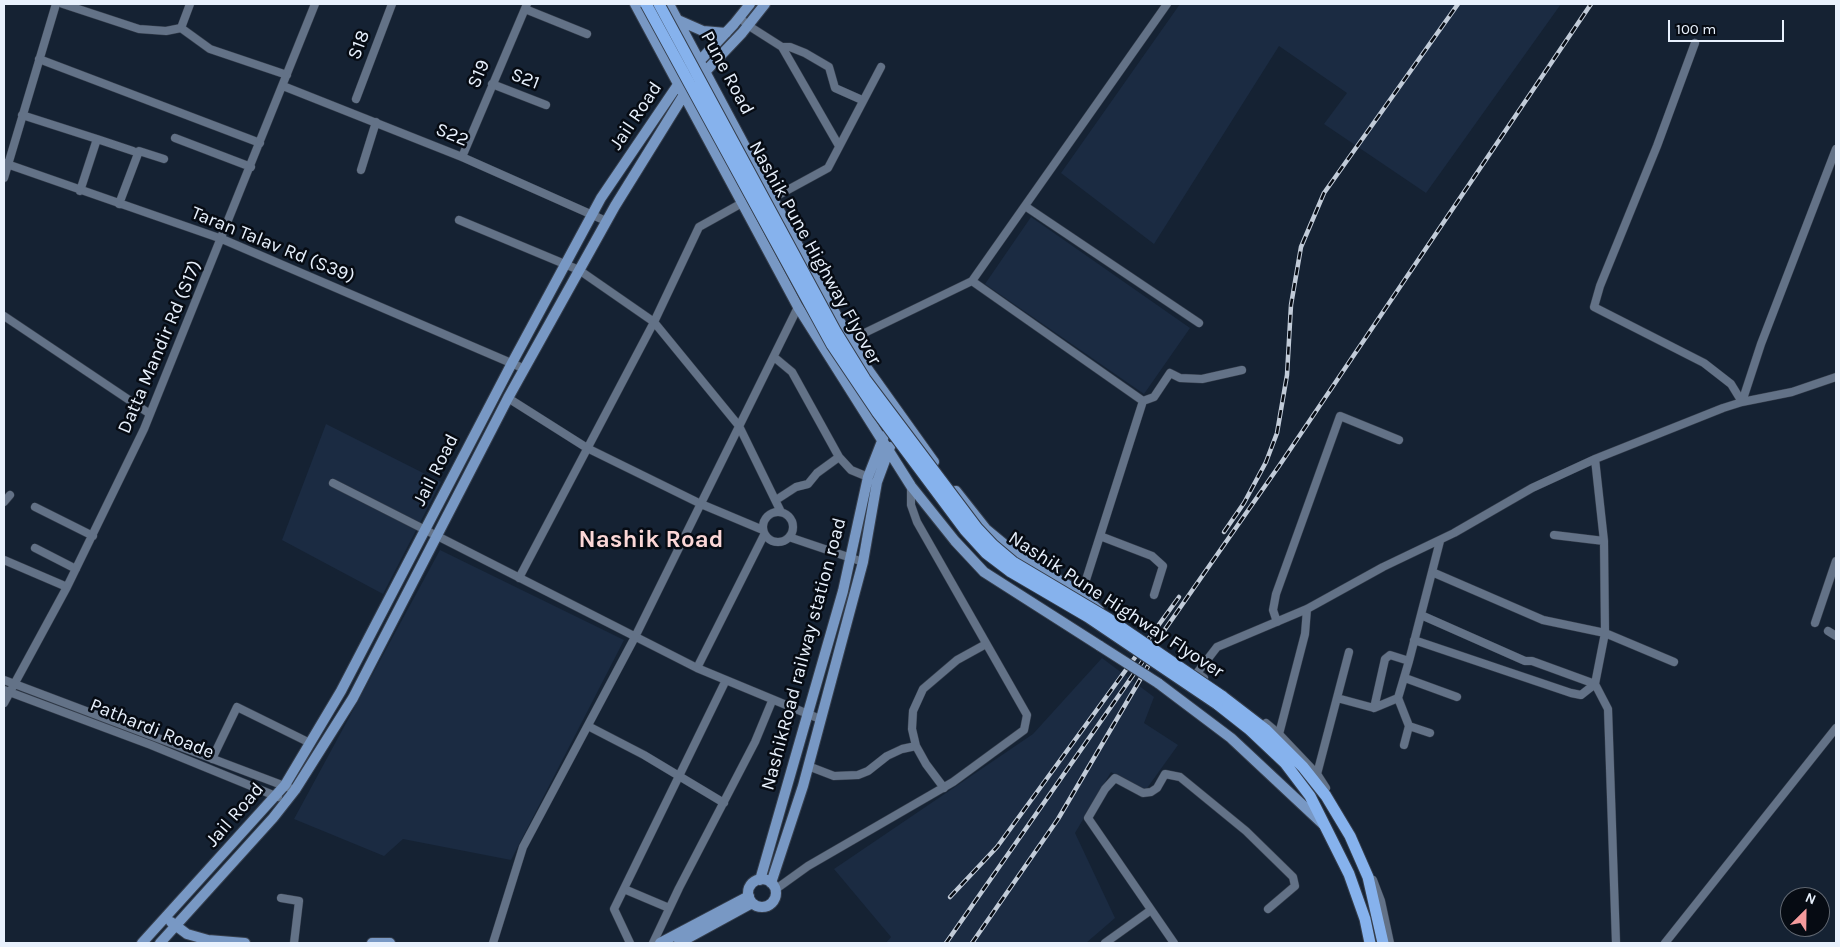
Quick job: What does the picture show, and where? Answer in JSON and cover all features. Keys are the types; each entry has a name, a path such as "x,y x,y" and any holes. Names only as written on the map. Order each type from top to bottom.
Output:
{"highway":[{"name":"Nashik Pune Highway Flyover","path":"646,4 832,345 877,412 965,530 986,553 1011,572 1088,617 1265,729 1303,767 1326,796 1350,836 1368,877 1383,943"},
{"name":"Nashik Pune Highway Flyover","path":"659,4 836,332 865,379 977,528 993,545 1034,576 1109,619 1219,700 1285,763 1310,796 1349,874 1366,920 1370,943"}],"main road":[{"path":"635,4 798,307 911,486 955,541 984,572 1158,683 1231,738 1324,825"},
{"name":"Pune Road","path":"669,4 850,340 900,415 986,529 1021,558 1083,590 1109,619"},
{"name":"Jail Road","path":"142,943 166,919 284,786 341,691 512,363 593,215 679,83 726,34 750,4"},
{"name":"Jail Road","path":"163,940 287,801 353,698 438,538 508,398 606,221 685,94 745,30 765,4"},
{"path":"678,20 702,31 726,34"},
{"path":"773,886 760,880 750,887 751,899 762,907 770,904 775,898 773,886 808,766 863,562 877,482 900,415"},
{"name":"NashikRoad railway station road","path":"760,880 852,558 868,477 882,440 900,415"},
{"path":"660,943 751,899"},
{"path":"679,943 751,899"},
{"path":"166,919 187,934 208,940 245,943"},
{"path":"157,928 163,940 176,943"},
{"path":"372,943 390,943"}],"street":[{"path":"4,178 6,164 56,4"},
{"path":"63,4 139,29 166,31 181,28 210,49 287,75"},
{"path":"181,28 190,4"},
{"name":"Datta Mandir Rd (S17)","path":"4,703 7,691 14,684 93,536 150,414 315,4"},
{"name":"S18","path":"356,99 392,4"},
{"path":"850,340 972,281 1167,4"},
{"path":"526,6 587,34"},
{"name":"S19","path":"462,157 526,6"},
{"path":"740,18 745,30 782,47 790,47 805,53 829,66 835,88 862,100"},
{"path":"1695,42 1657,146 1600,286 1594,307 1704,363 1708,369 1731,384 1742,402"},
{"path":"782,47 839,146"},
{"path":"39,59 260,143"},
{"path":"773,198 828,168 881,67"},
{"name":"S21","path":"492,84 546,105"},
{"name":"S22","path":"283,86 462,157 606,221"},
{"path":"22,115 133,151"},
{"path":"361,170 376,122"},
{"path":"175,138 251,167"},
{"path":"80,191 97,139"},
{"path":"1742,402 1761,344 1836,149"},
{"path":"119,204 139,151 164,159"},
{"name":"Taran Talav Rd (S39)","path":"6,164 222,239 525,369"},
{"path":"519,578 654,322 699,227 742,202"},
{"path":"1025,206 1199,323"},
{"path":"459,220 579,270 654,322 739,426 781,512 792,520 793,529 789,537"},
{"path":"972,281 1143,401"},
{"path":"493,943 524,848 635,637 798,307"},
{"path":"4,316 150,414"},
{"path":"774,357 792,372 839,457 851,470 868,477"},
{"path":"1143,401 1154,397 1170,373 1180,378 1202,379 1242,370"},
{"path":"1390,943 1381,900 1360,847 1317,774 1279,734 1197,673 1216,647 1307,609 1383,567 1440,541 1532,488 1595,458 1742,402 1792,392 1836,377"},
{"path":"508,398 587,448 701,504 764,532 776,542 789,537 863,562"},
{"path":"1083,590 1143,401"},
{"path":"1277,622 1273,610 1276,594 1340,416 1399,440"},
{"path":"776,500 796,487 808,484 817,473 839,457"},
{"path":"1595,458 1604,541 1605,633 1595,684 1608,709 1616,943"},
{"path":"333,483 424,531 725,682 820,720"},
{"path":"773,886 944,788 1024,730 1027,715 918,522 911,505 911,486"},
{"path":"4,502 10,495"},
{"path":"34,507 93,536"},
{"path":"697,668 764,532 766,516 781,512"},
{"path":"1554,535 1604,541"},
{"path":"1100,536 1152,556 1163,566 1154,595"},
{"path":"1404,745 1409,726 1398,698 1405,678 1440,541"},
{"path":"35,548 76,569"},
{"path":"4,560 67,587"},
{"path":"1815,624 1836,561"},
{"path":"1432,572 1543,620 1605,633 1674,662"},
{"path":"1279,734 1305,634 1307,609"},
{"path":"1421,615 1525,661 1532,661 1595,684"},
{"path":"1828,631 1836,636"},
{"path":"1414,640 1571,693 1581,694 1595,684"},
{"path":"944,788 926,764 916,746 912,720 917,700 923,688 957,660 986,644"},
{"path":"1317,774 1349,652"},
{"path":"1374,708 1385,659 1390,655 1409,661"},
{"path":"1405,678 1457,698"},
{"path":"4,680 294,790"},
{"path":"630,943 614,909 680,778 725,682"},
{"name":"Pathardi Roade","path":"7,691 151,745 287,801"},
{"path":"1337,698 1374,708 1398,698"},
{"path":"653,943 669,908 756,742 772,701"},
{"path":"212,759 237,707 310,743"},
{"path":"588,726 644,755 724,803"},
{"path":"1409,726 1430,733"},
{"path":"1665,943 1836,728"},
{"path":"808,766 834,776 858,775 868,771 887,756 902,749 916,746"},
{"path":"1174,943 1088,818 1105,789 1115,778 1135,790 1151,792 1158,788 1165,774 1180,777 1246,831 1293,877 1295,886 1268,910"},
{"path":"624,889 669,908"},
{"path":"281,898 299,901 294,943"},
{"path":"1105,943 1151,910"}],"shaded area":[{"path":"1180,4 1561,4 1426,193 1324,124 1347,93 1279,46 1154,244 1061,173"},
{"path":"1031,217 1190,328 1144,394 985,284"},
{"path":"326,424 441,482 383,594 282,540"},
{"path":"440,550 624,640 511,860 403,839 384,856 294,819"},
{"path":"1102,658 1154,697 1144,723 1178,745 1145,791 1111,772 1075,833 1115,918 1086,943 886,943 891,937 834,869 1033,734"}],"railway":[{"path":"1224,532 1244,503 1266,462 1277,433 1287,375 1291,305 1301,247 1324,193 1458,4"},
{"path":"946,943 1279,466 1591,4"},
{"path":"950,897 997,847 1179,597"},
{"path":"972,943 1058,819 1151,661"}],"district":[{"name":"Nashik Road","path":"651,540"}]}
